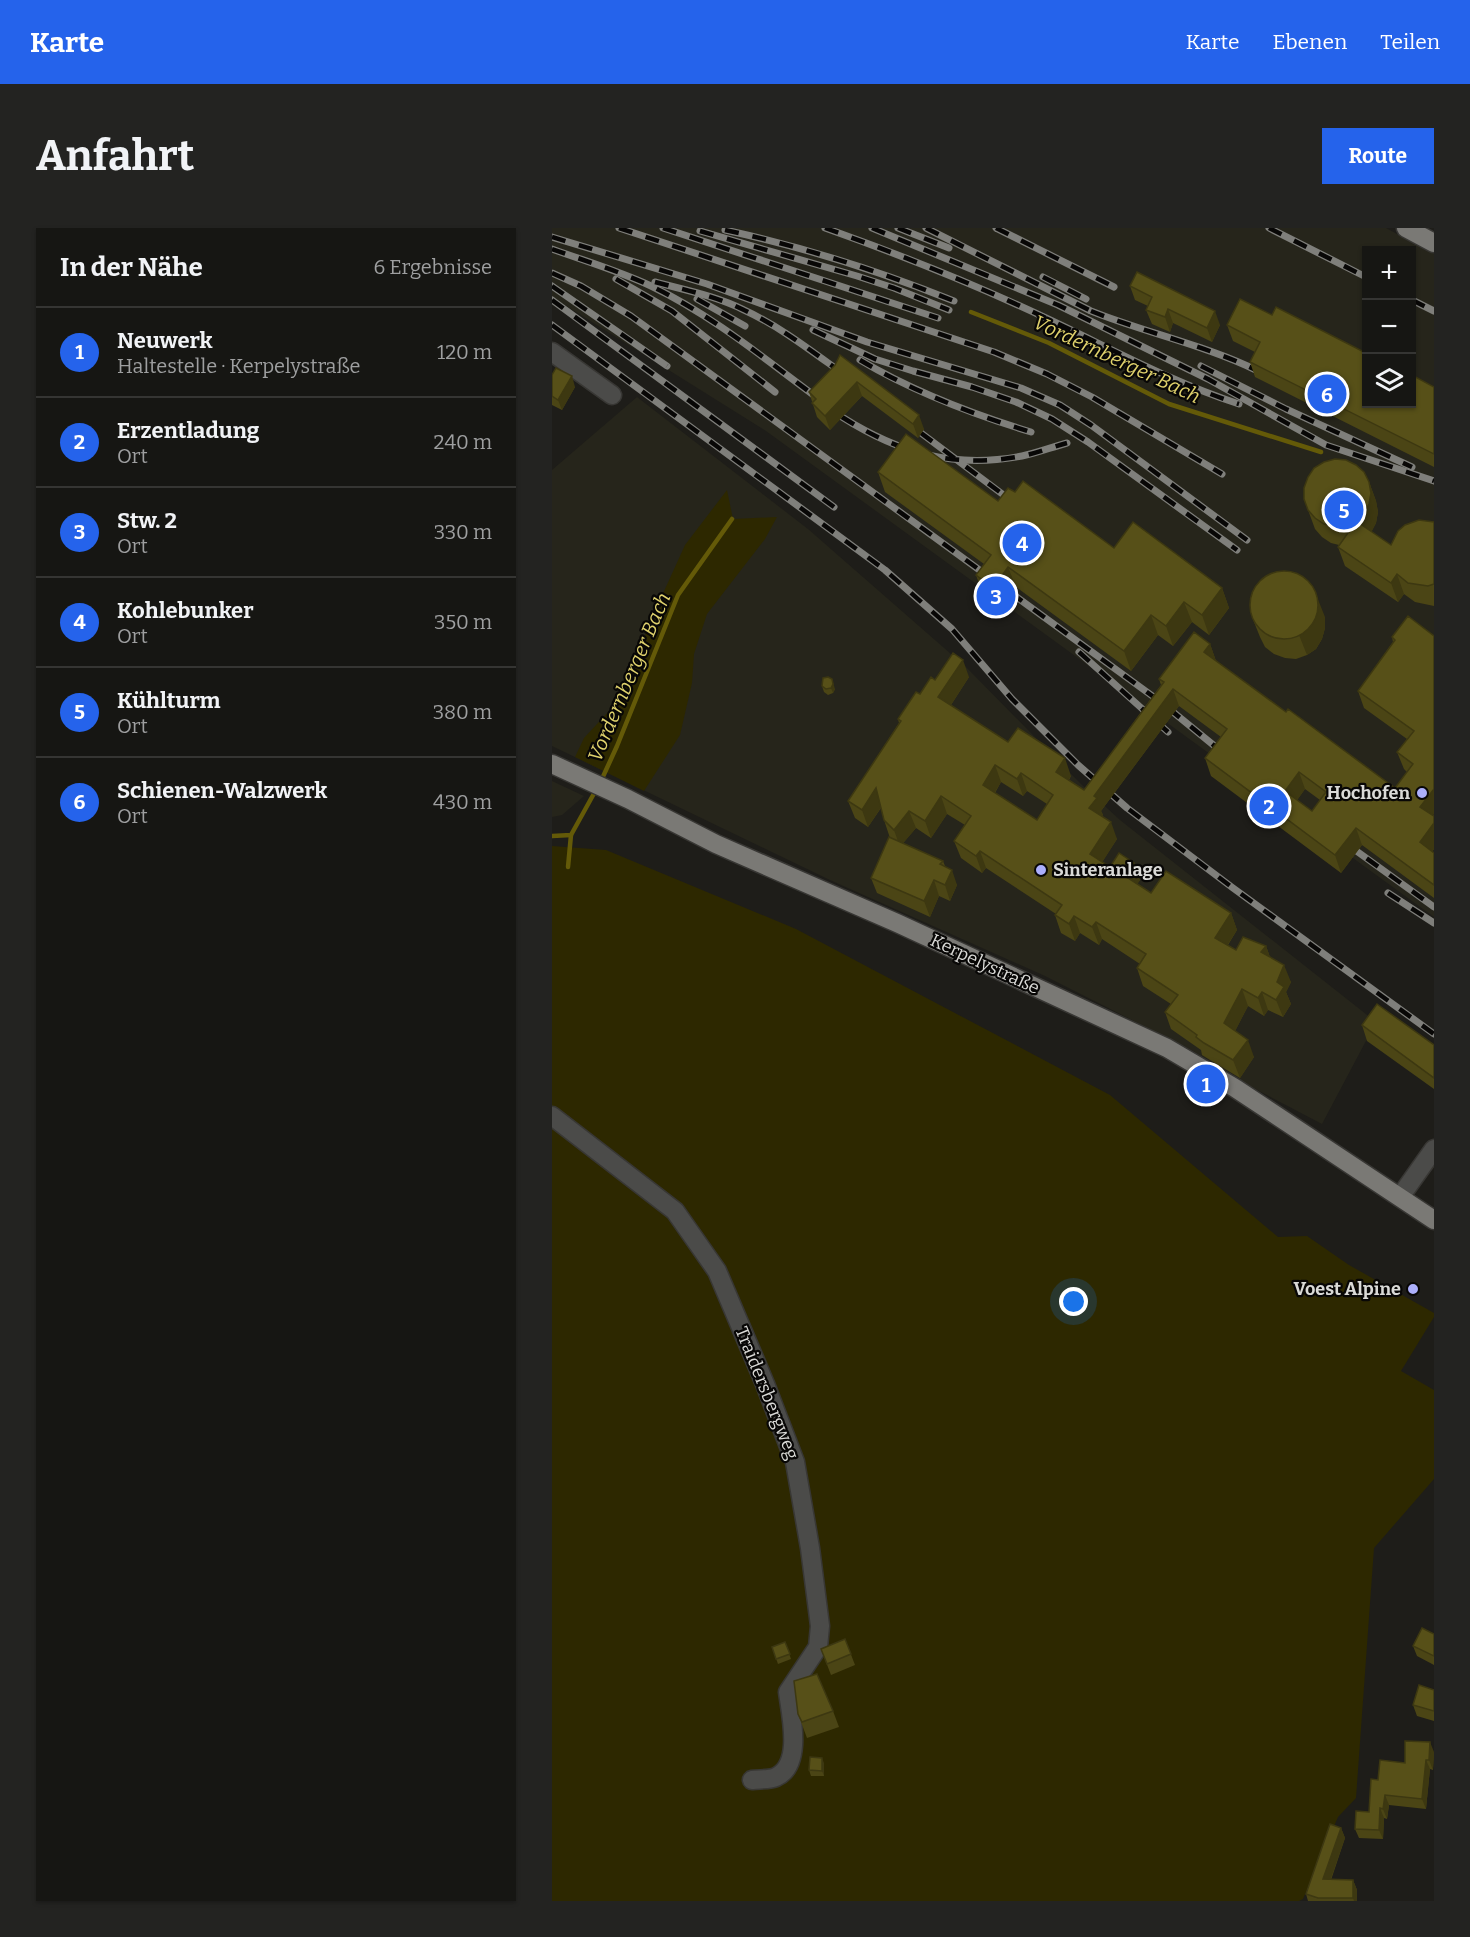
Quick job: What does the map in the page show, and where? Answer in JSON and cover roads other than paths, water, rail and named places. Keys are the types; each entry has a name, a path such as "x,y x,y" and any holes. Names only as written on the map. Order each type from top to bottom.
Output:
{"main road":[{"path":"1406,228 1434,243"},
{"name":"Kerpelystraße","path":"552,764 717,844 897,923 1167,1048 1235,1088 1434,1220"}],"street":[{"path":"552,352 612,395"},
{"name":"Traidersbergweg","path":"552,1116 675,1211 717,1271 795,1462 810,1548 820,1626 818,1647 788,1692 794,1735 791,1762 777,1777 752,1780"},
{"path":"1400,1197 1434,1149"}],"waterway":[{"name":"Vordernberger Bach","path":"971,312 1049,343 1169,404 1321,452"},
{"name":"Vordernberger Bach","path":"601,781 678,595 732,519"},
{"name":"Vordernberger Bach","path":"552,836 571,835 597,788"},
{"path":"568,867 571,835"}],"railway":[{"path":"619,228 994,352 1047,374 1092,397 1222,474"},
{"path":"663,228 938,318"},
{"path":"825,228 964,282 1165,375 1239,404"},
{"path":"872,228 1058,305 1208,379 1326,445 1434,481"},
{"path":"898,228 949,248"},
{"path":"926,228 1089,310"},
{"path":"996,228 1114,287"},
{"path":"1269,228 1362,275"},
{"path":"725,230 841,261 954,301"},
{"path":"700,231 857,276 949,310"},
{"path":"552,237 707,284 867,342 1021,388 1060,405 1091,425 1247,540"},
{"path":"552,249 651,286 696,310 819,399"},
{"path":"552,273 581,286 631,316 1162,703 1228,757"},
{"path":"1043,277 1086,299"},
{"path":"616,279 672,311 775,392"},
{"path":"655,282 711,297 757,316 842,373"},
{"path":"552,286 667,366"},
{"path":"697,299 745,326"},
{"path":"552,300 834,507"},
{"path":"1416,302 1434,311"},
{"path":"1091,311 1196,346 1258,371"},
{"path":"552,325 885,570 952,629 1012,699 1078,765 1127,808 1434,1034"},
{"path":"813,330 875,359 972,387 1016,402 1052,419 1088,442 1237,550"},
{"path":"860,360 880,372 944,401 1031,432"},
{"path":"1201,366 1286,409 1412,467"},
{"path":"842,417 863,430 906,449 950,459 997,460 1028,455 1067,443"},
{"path":"921,433 1017,505"},
{"path":"1079,652 1168,732"},
{"path":"1344,842 1434,907"},
{"path":"1388,893 1434,923"}],"place":[{"name":"Schienen-Walzwerk","path":"1327,394"},
{"name":"Kühlturm","path":"1344,510"},
{"name":"Kohlebunker","path":"1022,543"},
{"name":"Stw. 2","path":"996,596"},
{"name":"Hochofen","path":"1422,793"},
{"name":"Erzentladung","path":"1269,806"},
{"name":"Sinteranlage","path":"1041,870"},
{"name":"Neuwerk","path":"1206,1084"},
{"name":"Voest Alpine","path":"1413,1289"}]}
